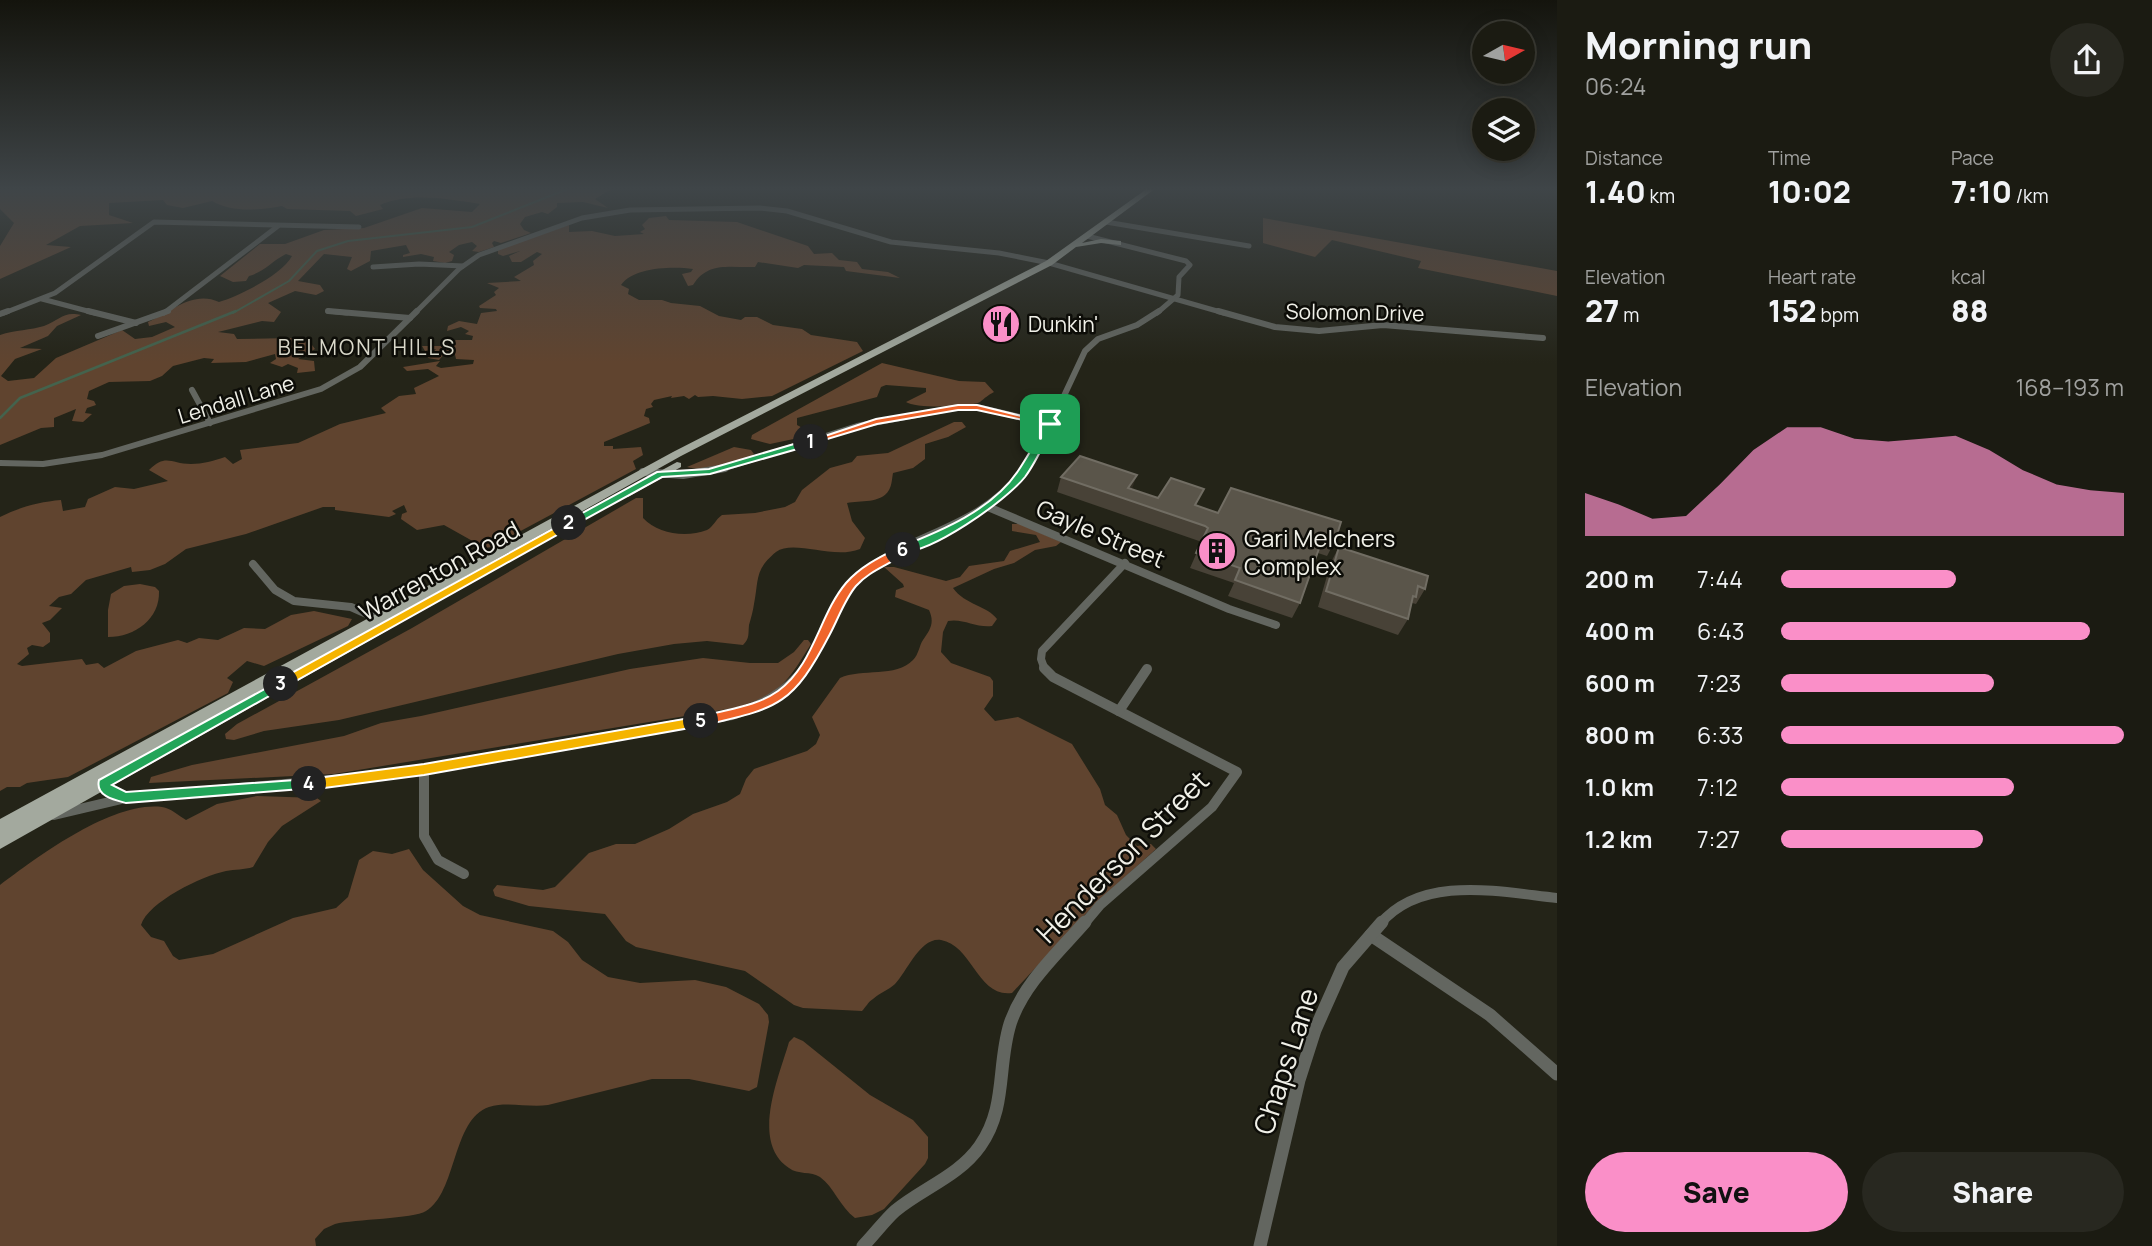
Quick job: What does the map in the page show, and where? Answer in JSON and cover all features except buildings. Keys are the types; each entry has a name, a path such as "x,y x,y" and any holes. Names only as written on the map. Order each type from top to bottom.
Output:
{"main road":[{"name":"Warrenton Road","path":"0,828 643,472 781,398 1049,263 1073,246"},
{"path":"1070,248 1079,246"},
{"name":"Warrenton Road","path":"0,841 830,381 1023,282 1043,270 1049,263"}],"street":[{"path":"0,313 42,299 62,289 119,246"},
{"path":"97,336 171,309 252,246"},
{"name":"Lendall Lane","path":"0,463 38,464 82,459 298,397 344,378 360,367 463,267 501,246"},
{"name":"Lendall Lane","path":"932,246 999,253 1049,263"},
{"path":"39,819 126,798 320,783 424,769 732,715 769,702 792,686 802,675 840,600 857,578 880,561 942,534 988,507 1026,469 1086,349 1106,335 1149,319 1173,299 1179,290 1179,277 1189,267 1188,263 1129,246"},
{"name":"Solomon Drive","path":"1049,263 1261,324 1308,331 1383,325 1543,338"},
{"path":"373,267 419,264 463,267"},
{"path":"42,299 137,323"},
{"path":"328,311 410,318"},
{"path":"192,390 210,423"},
{"path":"643,472 683,475 710,472 857,426 958,407 977,407 1050,424"},
{"name":"Gayle Street","path":"988,507 1229,609 1276,625"},
{"name":"Henderson Street","path":"863,1246 895,1211 965,1164 980,1146 994,1122 1000,1099 1009,1026 1021,996 1100,905 1212,807 1237,772 1053,677 1041,663 1042,651 1125,563"},
{"path":"253,564 280,594 292,600 355,606 378,619"},
{"path":"1119,711 1147,669"},
{"path":"424,769 424,836 438,860 464,874"},
{"path":"103,784 110,793 126,798"},
{"name":"Chaps Lane","path":"1261,1246 1290,1117 1315,1030 1343,967 1371,934 1391,911 1413,898 1470,889 1557,898"},
{"path":"1371,934 1490,1015 1557,1074"}],"shaded area":[{"path":"0,246 71,247 0,279"},
{"path":"257,246 399,246 371,251 370,261 351,271 347,269 352,257 324,254 298,281 320,285 324,291 316,295 295,291 268,303 281,312 274,322 262,321 218,332 234,334 237,339 293,338 307,341 306,344 315,349 298,359 314,361 315,371 297,373 298,368 288,364 282,367 270,363 276,359 275,354 246,362 211,363 214,359 204,358 173,366 162,376 150,381 109,382 89,391 87,399 94,401 96,405 87,408 85,413 92,414 83,422 72,421 76,409 54,418 54,427 41,428 0,445 0,335 44,326 66,315 81,315 57,326 48,336 20,348 42,349 15,359 1,376 8,381 34,378 56,358 122,330 135,339 152,337 175,327 166,322 149,326 148,322 191,300 209,299 219,302 237,295 270,277 292,256 286,254 249,276 246,281 233,282 220,276"},
{"path":"407,246 457,246 449,252 454,255 452,261 445,263 433,261 434,257 421,254 403,257 410,253"},
{"path":"477,246 494,247 479,252 472,251"},
{"path":"506,246 808,246 814,254 832,253 839,260 857,262 862,269 888,272 900,278 846,271 844,267 804,265 798,268 758,262 755,267 713,269 688,286 682,274 693,269 654,269 634,274 621,285 629,289 628,294 639,300 662,300 700,306 719,316 741,320 745,317 757,317 773,325 802,329 811,335 857,342 863,351 772,396 742,399 695,395 689,399 684,396 671,398 672,396 654,400 651,404 653,407 646,409 644,416 649,418 650,423 604,442 604,446 613,446 613,449 641,447 643,455 633,461 636,469 491,547 485,548 444,525 417,530 401,519 402,514 407,512 404,505 392,511 396,514 389,517 323,507 246,534 186,549 165,564 150,570 132,572 131,567 86,580 71,594 59,597 49,606 62,608 50,620 42,623 50,633 50,642 43,647 32,645 27,648 29,654 17,664 22,666 82,659 86,665 98,663 104,668 136,651 178,640 187,643 199,638 218,640 244,628 265,629 291,615 314,611 352,619 348,626 264,666 247,661 227,678 233,682 228,693 68,777 27,783 20,787 7,787 0,791 0,517 22,508 61,500 63,511 85,507 88,499 115,487 134,489 168,481 149,470 160,462 195,464 225,457 233,464 242,459 240,450 298,443 340,424 386,413 381,408 399,396 416,394 414,388 439,376 428,369 407,371 403,367 440,361 436,366 441,368 473,364 474,360 456,359 454,350 446,352 439,360 428,358 436,349 425,351 422,346 445,346 456,340 472,340 473,336 465,334 469,331 461,327 447,331 448,326 459,321 477,324 481,313 497,311 479,306 496,295 494,292 499,288 487,283 521,281 514,277 534,265 533,261 542,254 537,252 521,262 512,262 509,256 520,251 503,256 498,254 498,249"},
{"path":"1275,246 1326,246 1315,257"},
{"path":"1358,246 1419,246 1557,271 1557,296 1418,268 1421,261"},
{"path":"882,363 959,381 985,382 994,392 975,404 931,406 906,402 926,392 926,388 886,385 881,387 877,397 797,418 797,425 810,432 808,436 770,444 751,439 752,435"},
{"path":"954,422 962,422 966,427 948,437 925,444 925,459 913,468 893,473 891,486 881,498 847,503 852,521 865,538 860,549 838,552 793,548 776,552 769,558 759,576 748,636 743,645 707,641 618,654 339,720 264,731 234,740 226,739 225,734 237,724 412,628 636,498 643,498 643,518 656,528 681,534 699,532 709,529 722,515 755,513 785,507 795,502 802,490 830,468 852,462 857,456 888,453"},
{"path":"734,447 751,450 754,454 740,462 722,467 687,467"},
{"path":"1012,524 1020,524 1061,542 1056,546 1035,550 1014,563 953,588 997,619 992,626 948,621 943,632 941,652 951,663 990,677 993,681 993,696 984,709 995,721 1018,717 1072,744 1100,789 1105,805 1117,815 1126,835 1137,846 1151,844 1156,849 1096,903 1012,993 991,988 960,951 941,940 933,941 920,949 900,979 871,1000 862,1011 803,1008 794,1005 745,971 636,947 626,941 605,914 529,906 495,896 493,890 497,885 543,890 555,887 589,853 616,844 635,844 669,829 693,814 727,802 740,794 754,769 807,751 816,744 820,735 812,717 840,678 906,666 915,658 930,630 932,619 929,610 895,597 896,590 904,587 903,584 884,567 894,567 946,581 960,577 969,566 1004,561 1010,551 1040,542 1036,535 1012,531"},
{"path":"140,584 155,587 159,591 155,610 136,630 108,637 111,594 124,586"},
{"path":"804,640 811,644 781,686 762,698 734,708 334,774 149,783 151,777 192,765 344,736 381,723 630,669 703,658 778,663 794,652"},
{"path":"257,796 317,798 321,801 282,826 268,842 253,867 229,870 190,884 165,899 146,916 141,925 151,937 164,941 173,956 179,960 213,954 293,918 336,908 348,897 359,860 373,851 392,854 409,849 423,870 463,906 480,915 553,931 568,942 582,960 608,977 640,983 695,980 726,987 759,1004 768,1015 769,1022 757,1087 749,1091 689,1079 652,1079 548,1105 489,1107 477,1114 468,1126 444,1189 426,1211 409,1216 335,1224 324,1229 315,1239 316,1246 0,1246 0,885 55,846 99,821 121,813 142,807 162,807 172,810 186,820 217,804"},
{"path":"794,1037 803,1041 870,1095 913,1120 928,1137 928,1158 925,1164 884,1209 872,1215 855,1218 820,1177 793,1170 777,1157 769,1126 771,1108 789,1042"}],"waterway":[{"path":"233,313 289,281 317,251 332,246"},
{"path":"0,418 20,398 236,311"}],"place":[{"name":"Dunkin'","path":"1001,324"},
{"name":"Gari Melchers Complex","path":"1217,551"}],"district":[{"name":"BELMONT HILLS","path":"367,347"}],"route":[{"path":"958,407 977,407 1050,424 1031,462 988,507 942,534 880,561 857,578 840,600 802,675 780,695 755,709 626,735 565,743 388,775 320,783 126,798 110,793 103,784 660,474 710,472 759,459 857,426 958,407"}]}
